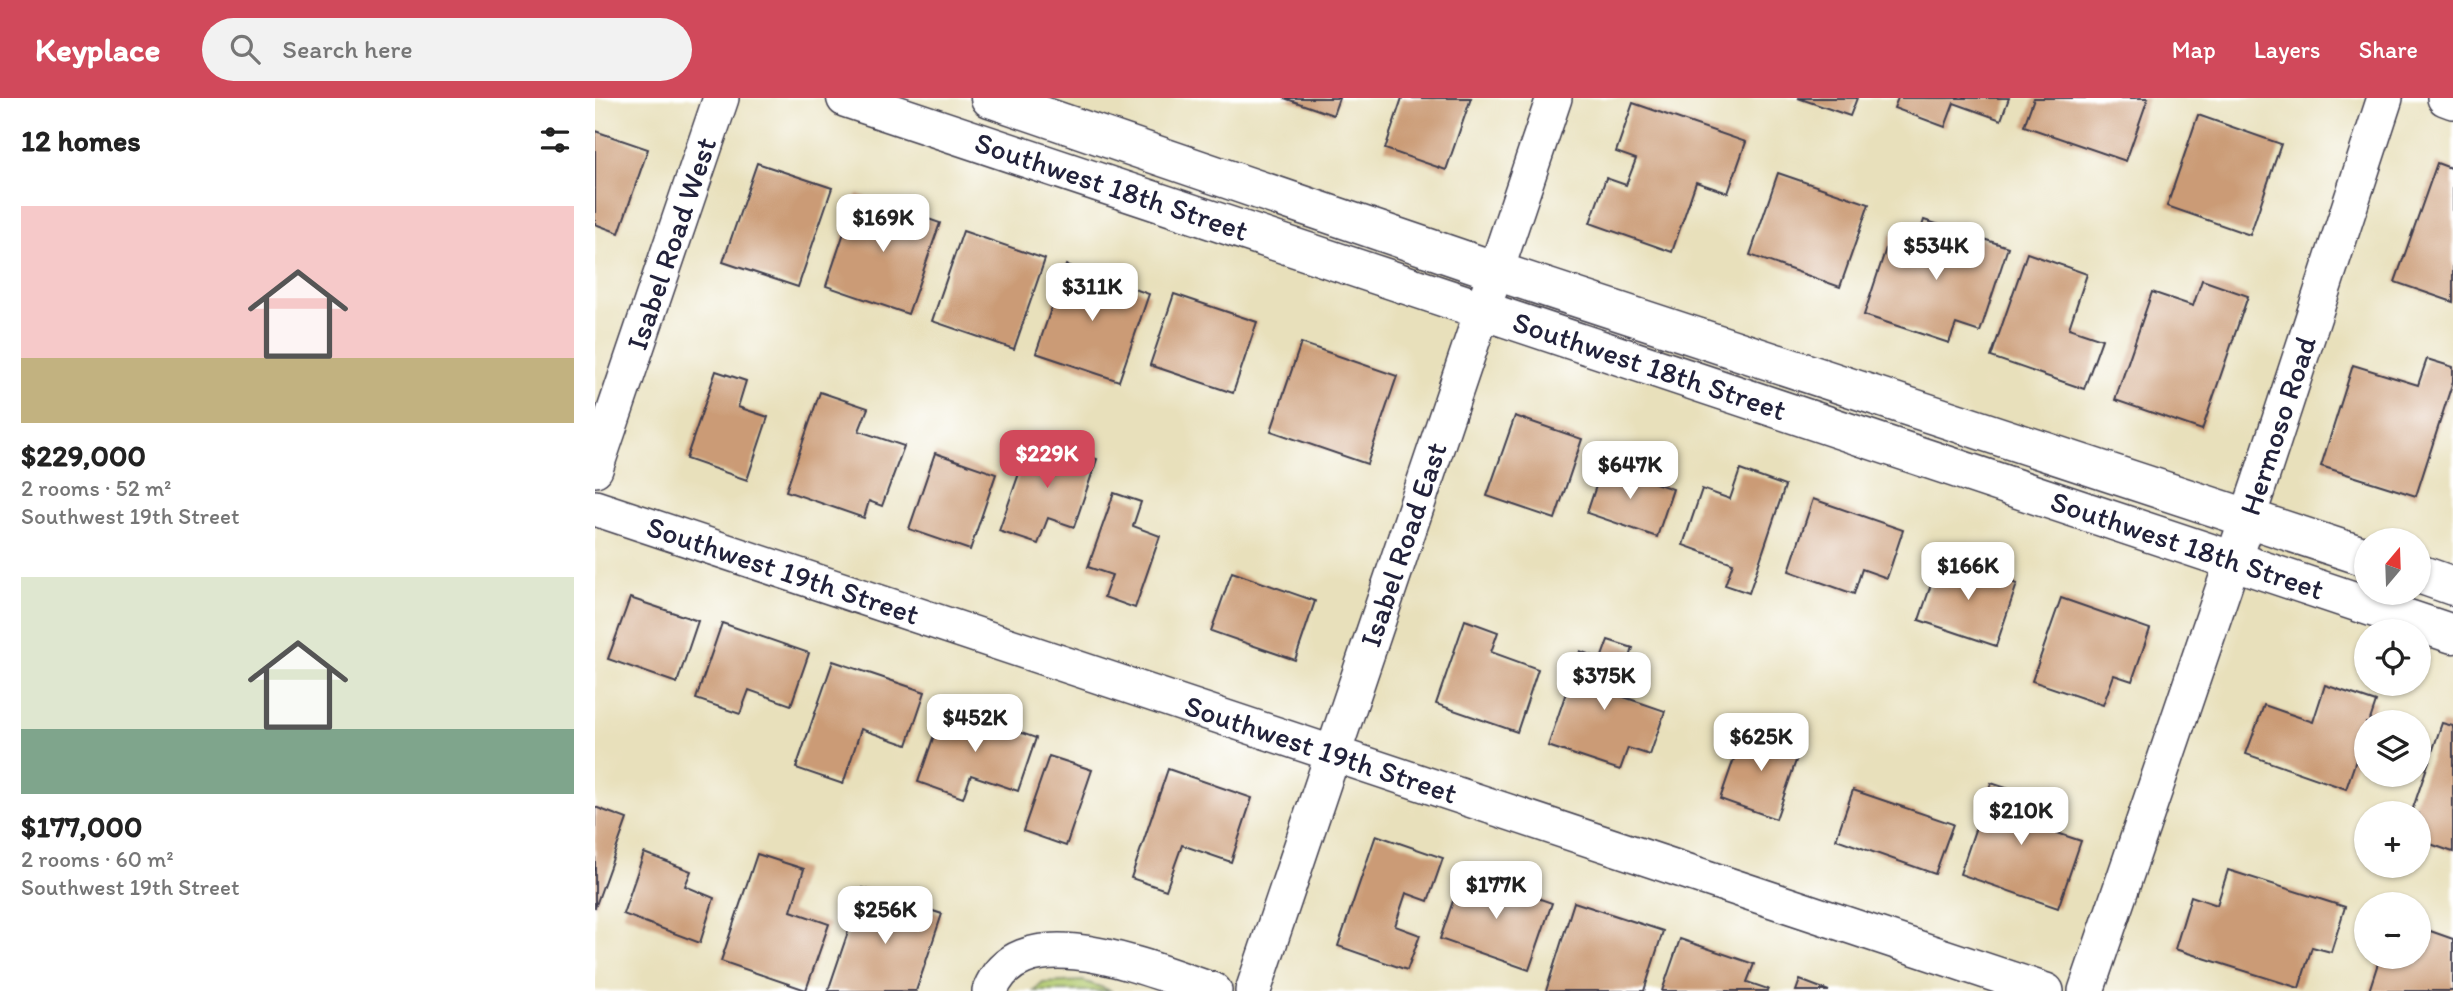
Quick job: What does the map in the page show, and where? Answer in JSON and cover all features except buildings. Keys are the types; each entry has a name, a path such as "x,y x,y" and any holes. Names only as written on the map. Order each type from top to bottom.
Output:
{"main road":[{"name":"Southwest 18th Street","path":"846,98 2453,634"},
{"name":"Southwest 18th Street","path":"990,98 1496,271 2354,553"},
{"path":"2431,578 2453,586"}],"street":[{"name":"Isabel Road West","path":"595,469 721,98"},
{"name":"Isabel Road East","path":"1254,991 1554,98"},
{"name":"Hermoso Road","path":"2086,991 2233,560 2385,98"},
{"path":"2445,98 2453,101"},
{"name":"Southwest 19th Street","path":"595,508 2046,991"},
{"path":"989,991 994,980 1020,957 1054,951 1099,954 1214,991"}],"green space":[{"path":"1083,981 1112,991 1034,991 1043,983"}]}
